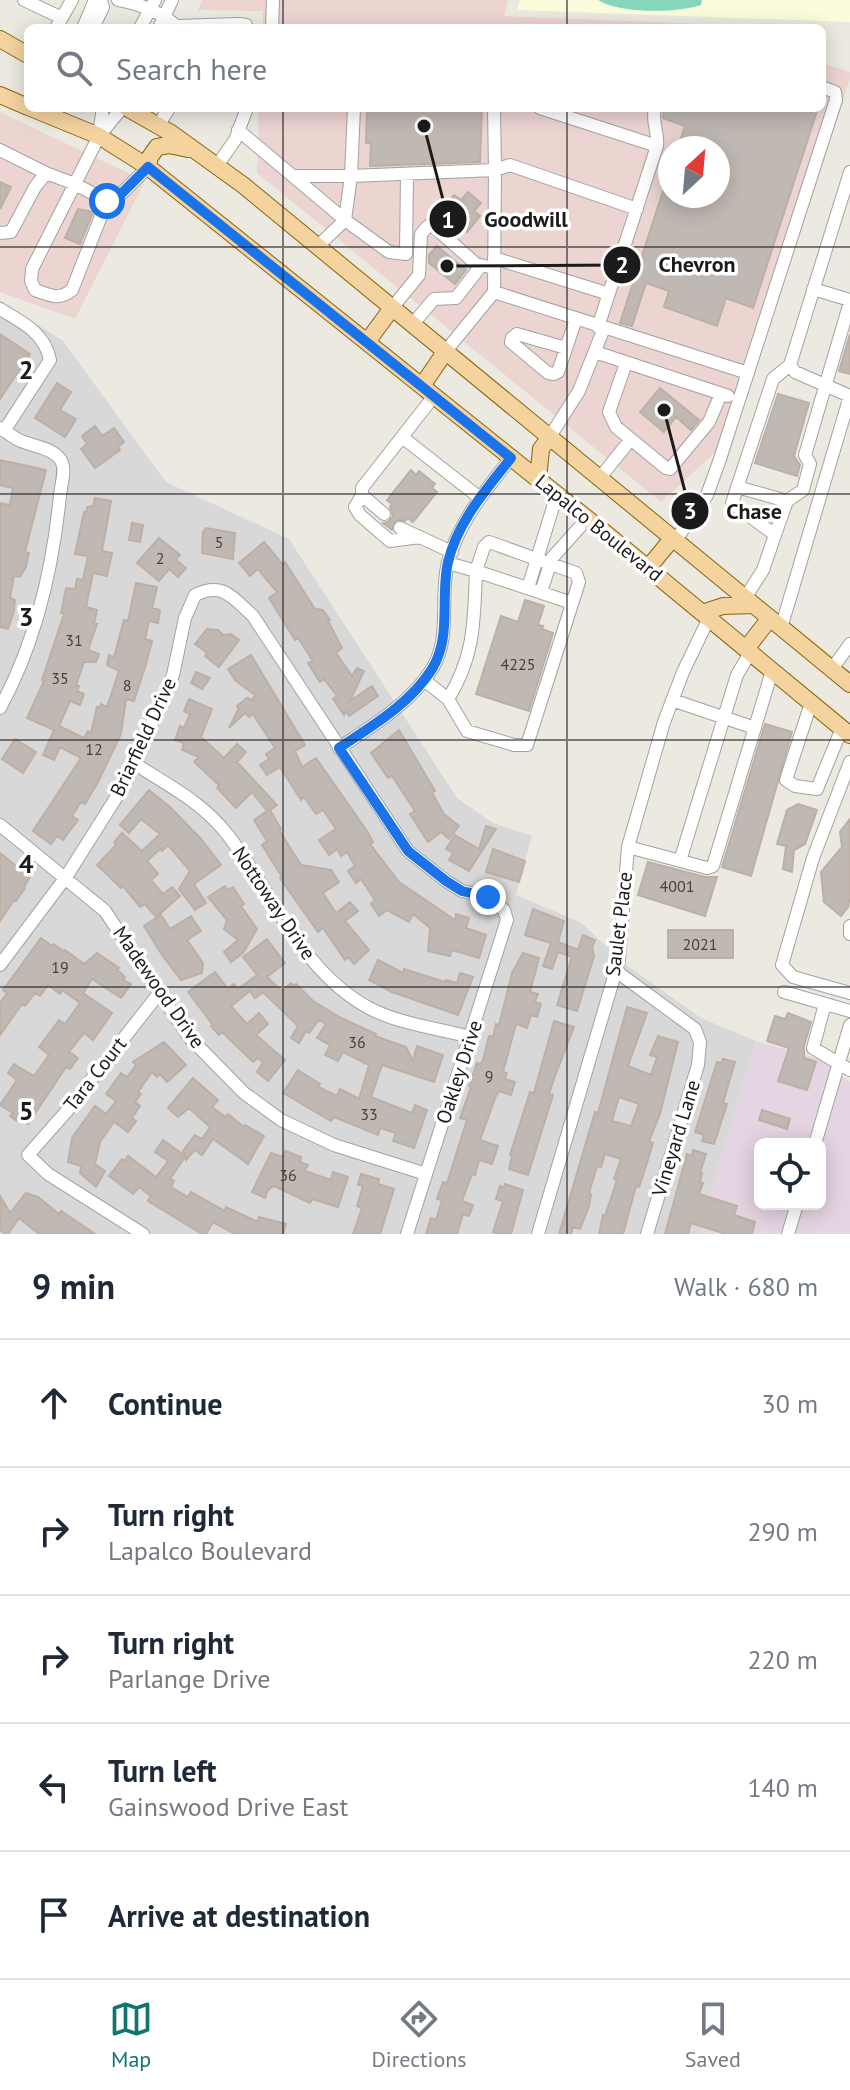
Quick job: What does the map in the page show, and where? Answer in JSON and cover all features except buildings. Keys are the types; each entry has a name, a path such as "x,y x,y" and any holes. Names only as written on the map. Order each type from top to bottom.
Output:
{"main road":[{"path":"1,39 24,53"},
{"name":"Lapalco Boulevard","path":"0,95 24,106"},
{"name":"Lapalco Boulevard","path":"39,112 99,136 148,167 557,494 846,732"},
{"name":"Lapalco Boulevard","path":"132,112 194,150 318,246 850,684"},
{"path":"148,167 157,147 169,145 194,150"},
{"path":"367,342 392,308"},
{"path":"428,391 445,352"},
{"path":"538,479 541,449 549,438"},
{"path":"648,568 673,540"},
{"path":"706,616 723,606 749,602"},
{"path":"748,651 775,623"}],"street":[{"path":"24,0 59,23 72,0"},
{"path":"85,24 94,2 101,0 103,7 95,24"},
{"path":"118,0 152,5"},
{"path":"162,23 172,0"},
{"path":"272,24 273,0"},
{"path":"152,5 162,23"},
{"path":"142,24 152,5"},
{"path":"673,540 707,495 836,100 835,92 826,89"},
{"path":"99,136 102,112"},
{"path":"121,112 99,136 32,269 31,281 35,290 55,297 63,297 72,290 107,201 120,195 148,167"},
{"path":"158,126 167,112"},
{"path":"216,167 245,112"},
{"path":"318,246 345,220 354,112"},
{"path":"445,352 494,292 494,112"},
{"path":"552,112 657,146"},
{"path":"549,438 579,391 595,352 609,294 657,146 654,112"},
{"path":"238,130 345,220 389,252 406,254 407,175"},
{"path":"0,150 107,201"},
{"path":"294,176 407,175 495,170 510,165 637,209"},
{"path":"775,535 732,503 773,379 790,365 850,172"},
{"path":"0,233 11,232 46,173"},
{"path":"392,308 417,279 421,234 428,226 432,225 480,267"},
{"path":"412,325 434,299 456,298 480,267 494,263 609,294"},
{"path":"749,602 787,501 803,490 810,464 805,455 850,301 813,289"},
{"path":"494,292 748,373"},
{"path":"0,309 39,335 45,342 50,360 2,429 18,440 52,452 60,458 63,467 58,521 34,622 21,663 0,708"},
{"path":"566,348 576,319"},
{"path":"595,352 739,400"},
{"path":"626,363 609,412 610,418 616,427 670,469 709,422 721,394"},
{"path":"775,623 850,396 795,372 790,365"},
{"path":"420,537 390,541 355,507 362,495 362,488 402,437 428,391"},
{"path":"402,437 480,498"},
{"path":"599,479 631,439"},
{"path":"339,748 390,713 424,680 438,657 450,557 467,517 511,458"},
{"path":"737,487 787,501"},
{"path":"535,590 557,494"},
{"path":"362,495 384,514"},
{"path":"544,561 552,558 587,519"},
{"path":"400,528 476,571 572,603"},
{"path":"424,680 448,699 467,731 514,745 527,745 579,582 576,573 489,542 484,547 476,571 473,636 463,676 448,699"},
{"name":"Briarfield Drive","path":"0,965 66,877 135,764 173,675 195,595 215,588 229,593 253,616 339,748"},
{"name":"Saulet Place","path":"538,1234 616,971 628,847 672,700 706,616"},
{"path":"832,669 850,644"},
{"path":"680,861 737,675 748,651"},
{"path":"628,847 707,868 713,866 772,671"},
{"path":"672,700 755,728"},
{"path":"811,703 786,780 795,786 817,789 846,732"},
{"name":"Oakley Drive","path":"339,748 408,851 462,891 488,897 504,910 507,920 407,1234"},
{"path":"850,762 813,858 782,965 793,977 850,993"},
{"name":"Nottoway Drive","path":"135,764 204,808 227,833 305,953 348,993 370,1008 397,1019 470,1037"},
{"path":"839,792 850,800"},
{"name":"Madewood Drive","path":"0,825 105,911 189,1037 244,1093 281,1120 334,1145 426,1174"},
{"path":"850,926 850,934"},
{"name":"Vineyard Lane","path":"616,971 695,1029 700,1042 698,1065 647,1234"},
{"name":"Tara Court","path":"143,1234 48,1174 28,1155 66,1112 160,992"},
{"path":"784,992 850,1011"},
{"path":"825,1004 813,1048 850,1070"},
{"path":"817,1138 850,1025"},
{"path":"788,1234 795,1210"}],"shaded area":[{"path":"202,0 508,0 504,16 703,24 263,24 263,11 198,10"},
{"path":"520,0 850,0 850,22 517,10"},
{"path":"826,64 850,72 735,434 661,502 257,173 259,112 826,112"},
{"path":"0,112 145,181 75,319 0,292"},
{"path":"0,300 63,341 166,482 289,539 457,798 493,823 532,836 516,895 580,922 628,966 701,1018 756,1041 698,1234 0,1234"},
{"path":"756,1041 823,1060 850,1082 850,1234 698,1234"}],"green space":[{"path":"598,0 702,0 701,5 691,8 649,11 620,8"}],"place":[{"name":"Goodwill","path":"424,126"},
{"name":"Chevron","path":"447,266"},
{"name":"Chase","path":"664,410"}],"route":[{"path":"107,201 120,195 148,167 511,458 467,517 456,539 448,563 442,640 431,670 416,690 390,713 339,748 408,851 462,891 488,897"}]}
